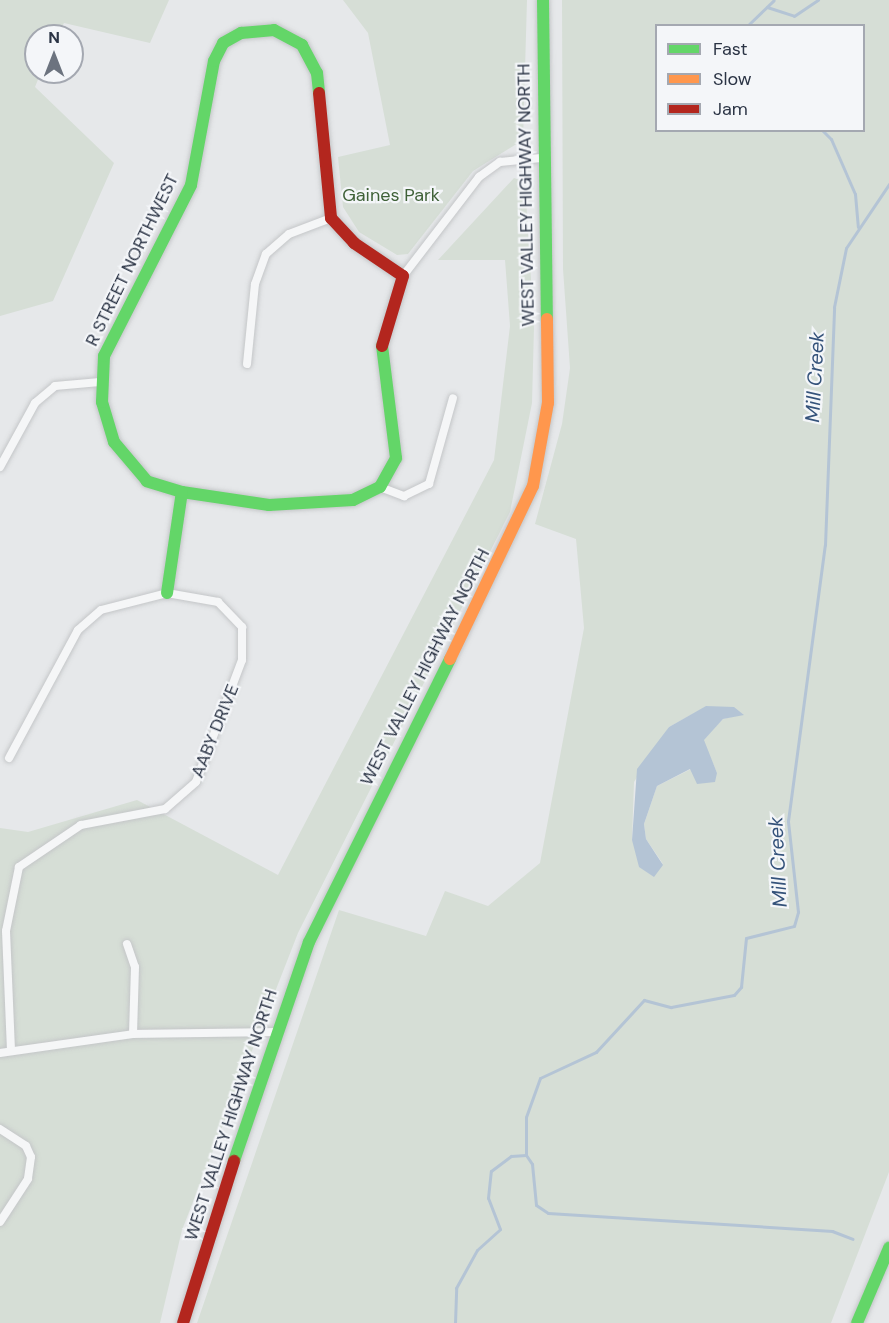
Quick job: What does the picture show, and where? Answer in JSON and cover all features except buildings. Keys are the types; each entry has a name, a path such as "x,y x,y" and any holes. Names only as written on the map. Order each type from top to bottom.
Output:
{"main road":[{"name":"WEST VALLEY HIGHWAY NORTH","path":"183,1323 275,1032 348,857 493,578 533,486 548,404 541,158 543,0"},
{"name":"R STREET NORTHWEST","path":"331,218 319,92 311,56 291,37 256,29 223,43 214,61 190,185 104,356 100,382 114,442 129,463 147,481 182,492 269,505 353,500 380,487"},
{"path":"331,218 354,243 403,276 381,348 382,379 397,443 393,468 380,487"},
{"path":"167,593 182,492"},
{"path":"857,1323 889,1248"}],"street":[{"path":"403,276 479,177 500,162 541,158"},
{"path":"247,364 255,284 266,254 289,234 331,218"},
{"path":"0,467 35,403 55,386 100,382"},
{"path":"380,487 404,496 433,479 453,398"},
{"name":"AABY DRIVE","path":"9,758 88,618 118,602 167,593 218,602 233,613 242,627 243,660 207,760 181,798 165,808 81,825 19,867 6,931 11,1051"},
{"path":"127,944 135,967 132,1034"},
{"path":"0,1053 132,1034 275,1032"},
{"path":"0,1129 26,1146 31,1157 28,1179 0,1222"}],"green space":[{"path":"0,0 169,0 150,43 84,28 84,24 24,24 24,84 36,84 35,87 114,163 53,301 0,316"},
{"name":"Gaines Park","path":"343,0 527,0 523,140 473,171 408,254 397,255 359,232 343,207 338,157 390,145 368,33"},
{"path":"562,0 889,0 889,1172 831,1323 197,1323 339,910 426,936 445,891 488,906 540,863 584,628 576,539 535,524 562,424 570,368 563,269","holes":["707,706 743,714 723,719 703,740 717,773 691,769 657,786 644,824 646,839 663,864 632,840 634,782 669,727"]},
{"path":"514,178 525,182 534,328 532,403 510,512 298,933 182,1230 160,1323 0,1323 0,828 28,832 137,800 278,875 494,460 510,326 505,260 438,260"}],"water":[{"path":"706,706 734,707 744,715 723,719 704,740 717,773 715,782 697,784 690,769 657,786 644,824 646,839 663,865 654,877 639,867 632,840 637,769 669,727"}],"waterway":[{"path":"749,24 774,0"},
{"path":"767,7 794,16 818,0"},
{"path":"824,132 831,139 855,194 858,227"},
{"name":"Mill Creek","path":"455,1323 456,1288 477,1250 500,1229 488,1198 491,1171 511,1156 526,1155 526,1117 540,1078 596,1052 644,1000 671,1007 734,995 741,987 746,938 794,926 798,912 788,821 825,545 834,307 846,248 889,184"},
{"path":"526,1155 532,1164 536,1205 548,1213 832,1231 853,1239"}],"traffic: fast":[{"path":"543,0 547,319"},
{"path":"167,593 182,492 147,481 114,442 102,402 104,356 191,185 214,61 223,43 241,33 274,30 302,45 317,73 319,93"},
{"path":"182,492 269,505 353,500 380,487 396,458 382,346"},
{"path":"234,1161 309,942 450,659"},
{"path":"857,1323 889,1248"}],"traffic: slow":[{"path":"450,659 533,486 548,403 547,319"}],"traffic: jam":[{"path":"319,93 331,218 354,243 403,276 382,346"},
{"path":"183,1323 234,1161"}]}
